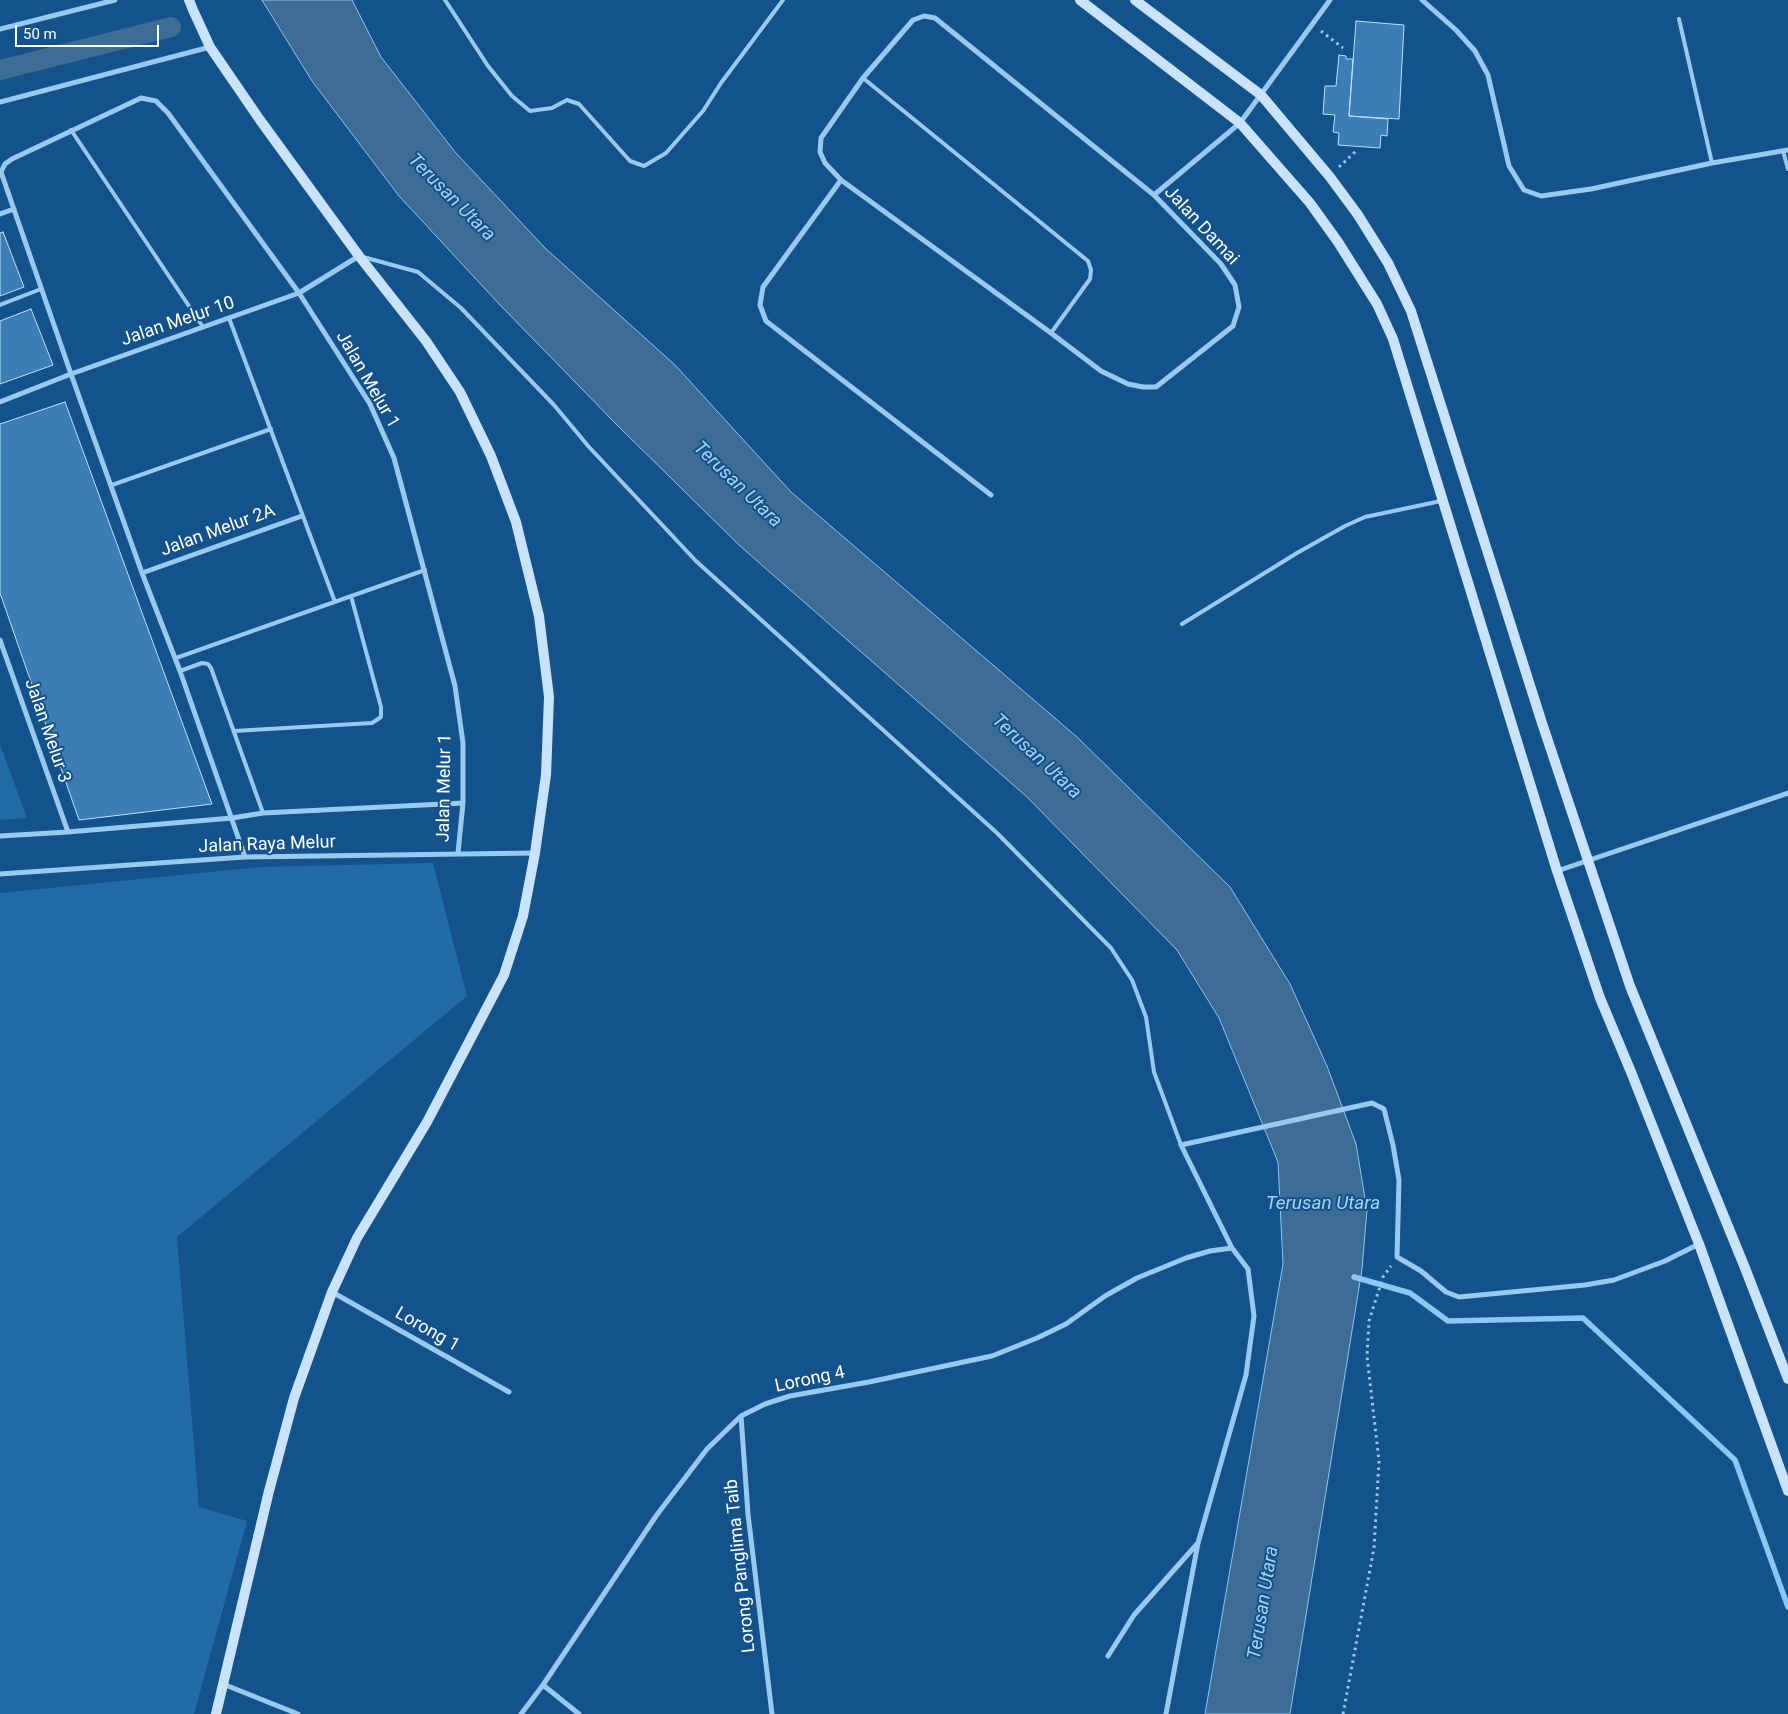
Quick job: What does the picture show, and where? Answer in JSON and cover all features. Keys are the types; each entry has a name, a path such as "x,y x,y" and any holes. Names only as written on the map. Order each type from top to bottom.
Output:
{"street":[{"path":"0,29 115,0"},
{"path":"189,0 210,47 260,120 359,256 426,341 460,392 491,456 516,522 539,616 549,697 546,774 535,853 523,916 504,975 428,1122 357,1238 332,1292 294,1398 269,1491 216,1714"},
{"path":"1080,0 1240,123 1316,211 1377,304 1393,339 1557,871 1600,998 1699,1244 1788,1491"},
{"path":"1135,0 1261,94 1358,214 1388,263 1411,311 1542,723 1630,986 1745,1268 1788,1379"},
{"path":"1154,195 1240,123 1330,0"},
{"path":"1422,0 1456,30 1475,51 1488,75 1509,166 1524,190 1541,196 1590,189 1712,163 1785,151"},
{"name":"Jalan Damai","path":"924,16 935,18 1154,195 1221,264 1235,285 1240,307 1233,326 1156,387 1128,384 1101,371 841,180 825,163 820,152 821,138 863,78 913,20 924,16"},
{"path":"0,102 210,47"},
{"name":"Jalan Melur 1","path":"71,130 141,98 156,101 168,113 299,293 370,404 394,458 455,686 462,743 463,803 458,853"},
{"path":"71,130 12,159 5,164 2,172 71,374 142,573 176,658 245,857"},
{"path":"841,180 763,287 760,305 766,321 991,494"},
{"path":"0,214 14,209"},
{"name":"Jalan Melur 10","path":"0,402 71,374 299,293 359,256"},
{"name":"Jalan Melur 2A","path":"142,573 302,516"},
{"name":"Jalan Melur 3","path":"0,640 68,832"},
{"path":"1557,871 1788,793"},
{"path":"0,836 232,818 263,813 463,803"},
{"name":"Jalan Raya Melur","path":"0,874 245,857 535,853"},
{"path":"1166,1714 1198,1543 1246,1375 1254,1316 1248,1269 1232,1248 1181,1145 1372,1103 1384,1109 1399,1180 1397,1257 1421,1271 1446,1292 1459,1297 1585,1285 1614,1280 1658,1264 1699,1244"},
{"name":"Lorong 4","path":"520,1714 543,1685 662,1509 707,1449 741,1416 765,1404 790,1396 869,1382 992,1356 1066,1324 1105,1296 1137,1278 1210,1250 1232,1248"},
{"name":"Lorong 1","path":"332,1292 509,1392"},
{"name":"Lorong Panglima Taib","path":"741,1416 748,1514 772,1714"},
{"path":"1108,1656 1134,1615 1198,1543"},
{"path":"222,1684 298,1714"},
{"path":"543,1685 579,1714"}],"lane":[{"path":"445,0 488,66 512,96 530,111 552,108 567,100 579,104 630,161 644,166 666,153 703,111 721,83 783,0"},
{"path":"1680,18 1712,163"},
{"path":"863,78 1088,261 1092,270 1090,278 1051,333"},
{"path":"71,130 203,327"},
{"path":"1785,151 1788,170"},
{"path":"359,256 418,272 461,308 554,405 589,447 696,561 997,833 1111,948 1132,980 1146,1017 1154,1072 1181,1145"},
{"path":"0,305 41,289"},
{"path":"229,318 335,602"},
{"path":"112,485 271,429"},
{"path":"1182,624 1297,552 1345,526 1365,517 1443,501"},
{"path":"176,658 425,570"},
{"path":"234,731 372,723 381,717 381,707 351,596"},
{"path":"180,671 202,663 208,664 211,668 263,813"}],"path":[{"path":"1323,33 1343,48"},
{"path":"1330,177 1357,150"},
{"path":"1343,1714 1374,1548 1379,1462 1367,1356 1369,1321 1383,1277"}],"shaded area":[{"path":"0,744 27,818 0,820"},
{"path":"433,863 467,996 177,1237 199,1507 247,1521 194,1714 0,1714 0,893 260,867"}],"water":[{"name":"Terusan Utara","path":"262,0 352,0 381,57 455,152 545,248 675,365 791,492 1077,737 1230,887 1290,984 1327,1066 1356,1144 1367,1210 1362,1269 1290,1714 1205,1714 1283,1264 1278,1162 1219,1018 1177,950 1027,797 740,546 617,425 500,305 399,196 312,81"}],"building":[{"path":"1356,21 1404,25 1399,119 1349,116"},
{"path":"1339,55 1346,56 1346,59 1353,59 1349,116 1388,119 1387,136 1381,135 1380,148 1338,145 1339,133 1333,132 1335,115 1323,114 1325,86 1336,86"},
{"path":"3,232 24,287 0,296 0,233"},
{"path":"31,309 53,365 0,384 0,321"},
{"path":"65,402 212,804 79,820 0,593 0,424"}],"waterway":[{"path":"0,70 171,27"},
{"path":"1354,1277 1410,1293 1448,1321 1583,1318 1735,1460 1788,1607"}]}
